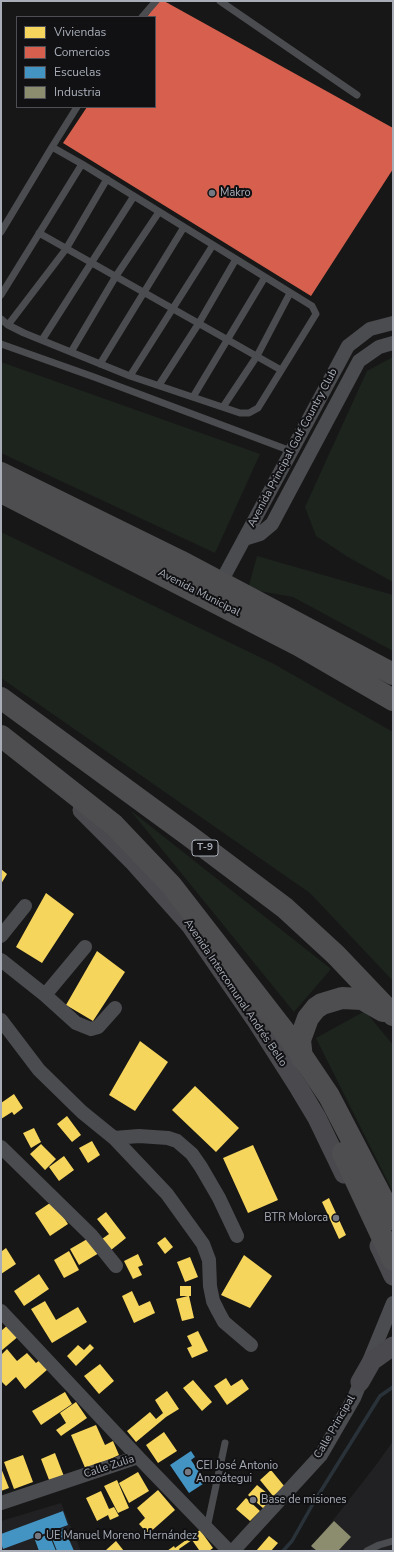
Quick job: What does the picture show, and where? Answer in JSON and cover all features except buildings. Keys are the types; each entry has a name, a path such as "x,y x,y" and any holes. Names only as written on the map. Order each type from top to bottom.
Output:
{"highway":[{"name":"Avenida Municipal","path":"1,473 50,496 220,582 393,674"},
{"name":"Avenida Municipal","path":"1,492 300,646 393,700"},
{"name":"T-9","path":"1,698 285,908 336,955 393,1015"},
{"path":"6,741 114,825 171,884 301,1054 329,1096 393,1219"},
{"path":"393,1019 362,998 342,998 322,1004 316,1008 308,1018 300,1040 301,1054 310,1083 393,1260"}],"main road":[{"name":"Avenida Intercomunal Andrés Bello","path":"6,741 117,845 152,881 191,926 255,1019 317,1118 393,1276"},
{"path":"360,1382 372,1361 393,1346"}],"street":[{"name":"Avenida Principal Golf Country Club","path":"244,538 348,346 370,329 393,322"},
{"name":"Avenida Principal Golf Country Club","path":"244,538 260,534 272,524 359,361 379,347 393,343"},
{"path":"220,582 244,538"},
{"path":"1,936 25,906"},
{"path":"45,995 85,947"},
{"path":"1,960 45,995 76,1023 90,1029 98,1026 116,1008"},
{"path":"1,1020 39,1070 82,1112 114,1138 167,1194 203,1244 209,1260 210,1286 215,1306 224,1322 251,1344"},
{"path":"114,1138 139,1136 168,1138 177,1141 192,1154 201,1166 216,1192 237,1236"},
{"path":"1,1147 90,1235 116,1266"},
{"name":"Calle Principal","path":"233,1551 321,1455 354,1398 393,1303"},
{"path":"1,1311 138,1457"},
{"name":"Calle Zulia","path":"1,1503 138,1457 229,1551"}],"lane":[{"path":"143,16 156,1"},
{"path":"220,1 357,95"},
{"path":"1,232 76,108"},
{"path":"1,319 8,325 130,376 240,413 250,413 258,408 314,320 316,314 312,306 52,147"},
{"path":"1,295 82,164"},
{"path":"8,325 66,249 107,180"},
{"path":"42,340 134,196"},
{"path":"71,352 116,276 160,212"},
{"path":"100,364 184,227"},
{"path":"39,234 281,370"},
{"path":"130,376 174,309 213,245"},
{"path":"159,385 199,323 236,259"},
{"path":"192,397 265,278"},
{"path":"223,407 257,356 290,293"},
{"path":"1,344 94,377 291,451"},
{"path":"207,1528 225,1443"},
{"path":"367,1551 379,1545 393,1541"}],"shaded area":[{"path":"393,357 393,582 348,557 316,536 305,507 367,371"},
{"path":"1,362 260,454 215,553 1,453"},
{"path":"1,532 274,664 393,732 393,981 310,893 1,678"},
{"path":"257,556 393,595 393,651 293,597 248,589"},
{"path":"130,810 331,969 294,1012"},
{"path":"365,1011 393,1045 393,1192 316,1038"},
{"path":"393,1441 393,1551 309,1551 376,1465"},
{"name":"UE Manuel Moreno Hernández","path":"61,1503 81,1551 1,1551 1,1521"}],"waterway":[{"path":"283,1551 292,1541 314,1502 380,1396 393,1387"}],"place":[{"name":"Makro","path":"212,193"},
{"name":"BTR Molorca","path":"336,1218"},
{"name":"CEI José Antonio Anzoátegui","path":"188,1472"},
{"name":"Base de misiones","path":"253,1500"},
{"name":"UE Manuel Moreno Hernández","path":"38,1536"}]}
